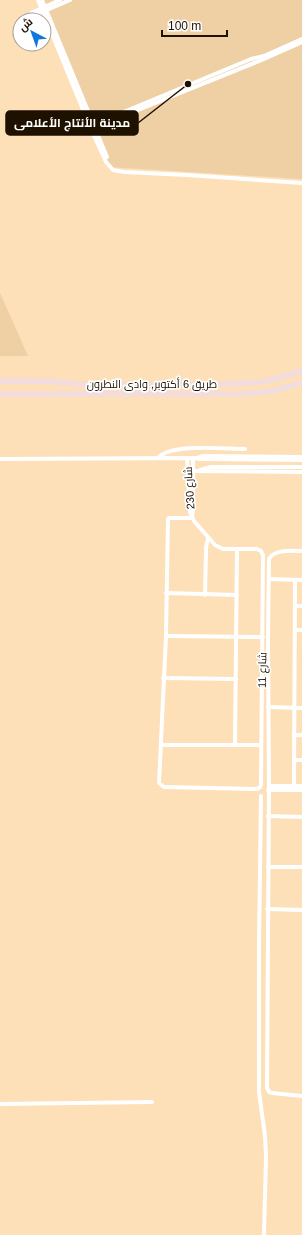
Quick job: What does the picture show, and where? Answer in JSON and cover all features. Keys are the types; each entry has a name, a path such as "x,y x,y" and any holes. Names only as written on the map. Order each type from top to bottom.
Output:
{"street":[{"path":"38,0 44,9"},
{"path":"42,0 44,9 106,162 113,170 120,172 302,183"},
{"path":"44,9 60,0"},
{"path":"37,12 70,0"},
{"path":"279,51 302,39"},
{"path":"92,127 302,42"},
{"name":"طريق 6 أكتوبر, وادى النطرون","path":"0,381 50,382 86,385 220,384 259,382 302,371"},
{"name":"طريق 6 أكتوبر, وادى النطرون","path":"0,394 241,394 272,391 302,383"},
{"path":"158,458 167,452 182,449 245,449"},
{"path":"0,459 194,458 203,456 302,460"},
{"path":"251,458 302,457"},
{"name":"شارع 230","path":"187,458 187,471 193,509 192,518 215,545 223,549 262,550 263,555"},
{"name":"شارع 230","path":"190,486 194,458"},
{"path":"200,470 211,467 302,467"},
{"path":"187,471 302,472"},
{"path":"192,518 168,519 166,636 161,745 261,745"},
{"path":"205,594 206,548 208,538"},
{"path":"235,745 237,550"},
{"name":"شارع 11","path":"267,1088 269,559 276,552 302,551"},
{"name":"شارع 11","path":"161,745 159,784 162,786 255,789 259,788 261,785 263,555"},
{"path":"269,579 302,580"},
{"path":"294,786 295,580"},
{"path":"166,593 237,595"},
{"path":"295,606 302,606"},
{"path":"295,630 302,630"},
{"path":"166,636 263,637"},
{"path":"163,678 236,680"},
{"path":"268,707 302,708"},
{"path":"294,735 302,735"},
{"path":"295,760 302,760"},
{"path":"268,788 302,786"},
{"path":"268,788 302,790"},
{"path":"261,796 259,1089 265,1136 264,1235"},
{"path":"268,816 302,817"},
{"path":"268,867 302,867"},
{"path":"267,909 302,910"},
{"path":"259,1089 267,1088 269,1092 272,1093 302,1096"},
{"path":"0,1104 152,1102"}],"shaded area":[{"path":"40,0 302,0 302,179 109,167 52,29 52,12 45,12"},
{"path":"0,293 28,356 0,356"}],"place":[{"name":"مدينة الأنتاج الأعلامى","path":"188,84"}]}
